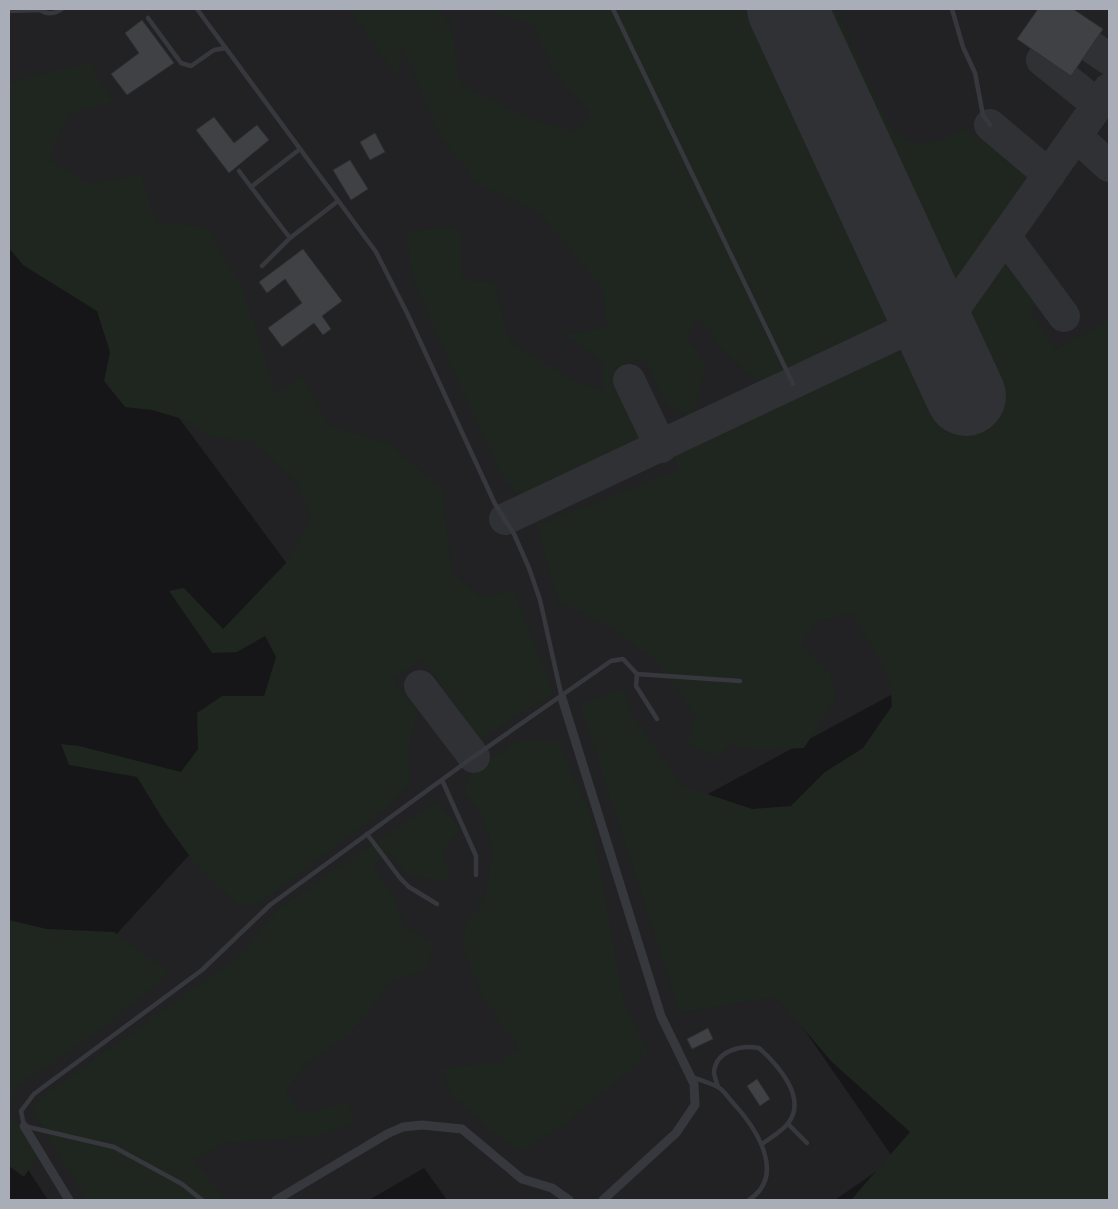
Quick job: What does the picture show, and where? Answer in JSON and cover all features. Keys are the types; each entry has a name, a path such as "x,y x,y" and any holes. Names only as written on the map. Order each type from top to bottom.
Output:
{"street":[{"path":"562,698 661,1016 694,1084 694,1106 676,1133 603,1200"},
{"path":"276,1200 386,1134 403,1127 422,1125 462,1129 522,1179 552,1188 569,1200"},
{"path":"24,1126 70,1200"}],"lane":[{"path":"9,11 39,10 56,13 62,9"},
{"path":"197,9 376,252 408,315 496,504 514,534 529,568 540,600 562,698"},
{"path":"613,9 792,384"},
{"path":"952,9 963,47 975,73 983,115 990,125"},
{"path":"148,18 181,63 191,66 214,50 226,48"},
{"path":"251,187 300,149"},
{"path":"239,171 290,238"},
{"path":"262,266 290,238 338,201"},
{"path":"202,1200 182,1184 114,1147 24,1126 21,1112 34,1094 202,970 270,905 442,780 562,698 611,661 623,659 637,674 740,681"},
{"path":"637,674 636,686 657,719"},
{"path":"442,780 476,856 476,875"},
{"path":"367,834 400,878 409,887 437,904"},
{"path":"718,1087 714,1073 717,1063 726,1054 735,1049 759,1048 778,1067 786,1080 795,1102 788,1124 762,1144"},
{"path":"691,1077 718,1087 746,1117 762,1144 767,1161 766,1182 749,1200"},
{"path":"788,1124 807,1144"}],"shaded area":[{"path":"9,9 1109,9 1109,577 682,808 753,956 894,1159 835,1200 447,1200 424,1168 369,1200 48,1200 9,1141 9,1051 363,666 9,189"},
{"path":"349,9 436,9 451,26 460,84 526,117 575,132 591,114 555,73 532,24 497,14 495,9 756,9 891,300 886,326 814,357 802,374 756,380 725,352 698,317 687,338 706,365 692,417 666,405 644,358 621,365 613,376 621,395 639,414 645,436 628,444 626,454 554,493 521,498 501,475 412,277 407,232 444,227 461,232 462,280 494,282 509,340 570,379 602,390 603,362 565,334 607,327 602,289 541,214 484,187 473,179 440,136 399,41 399,79"},
{"path":"818,9 835,9 893,133 913,142 930,143 946,138 965,127 990,147 1006,151 1033,173 1033,188 1008,221 998,221 990,232 989,246 961,282 947,286"},
{"path":"91,63 113,101 68,114 49,159 89,184 140,174 157,222 207,227 243,289 276,395 302,375 329,425 388,443 442,488 452,572 481,598 514,591 554,693 479,739 423,659 393,678 418,713 409,745 410,783 385,809 257,905 239,906 197,866 164,821 137,777 69,765 61,744 79,746 181,772 198,749 197,713 222,696 264,696 276,657 265,636 237,652 212,653 169,591 184,588 223,629 288,561 311,516 295,480 254,442 211,437 179,418 152,410 125,407 104,381 110,352 97,311 23,265 9,248 9,86 25,77"},
{"path":"1013,256 1045,302 1030,311 1056,349 1109,320 1109,1200 851,1200 910,1132 832,1062 776,997 680,1013 580,704 625,689 630,714 680,785 752,809 791,806 825,772 863,748 892,706 890,680 852,612 816,622 802,644 830,674 836,698 804,748 758,750 729,744 718,758 687,744 696,716 655,660 613,629 558,601 537,525 679,470 673,455 891,352 917,359 944,412 993,389 960,315 999,257"},
{"path":"516,741 557,741 589,808 624,1003 649,1054 560,1128 523,1151 500,1138 450,1094 442,1068 501,1062 518,1047 481,995 464,950 465,925 485,897 493,848 480,811 464,792 469,775"},
{"path":"436,802 461,828 442,852 451,875 442,882 406,874 389,852 373,866 395,899 403,925 433,944 426,969 392,981 350,1034 306,1065 285,1092 302,1114 348,1102 354,1122 317,1136 226,1143 194,1160 226,1200 87,1200 31,1110 42,1097 239,956 279,908"},
{"path":"9,920 47,929 114,932 170,973 97,1033 17,1087 9,1106"},
{"path":"9,1112 39,1154 24,1177 9,1166"}],"building":[{"path":"1038,9 1073,9 1103,29 1071,76 1017,39"},
{"path":"142,20 174,63 127,95 111,74 139,53 125,33"},
{"path":"214,117 234,143 257,125 269,140 229,173 196,130"},
{"path":"375,133 385,152 370,160 360,142"},
{"path":"350,160 368,189 351,200 333,170"},
{"path":"303,249 342,301 322,316 331,329 323,335 314,323 282,347 268,328 302,303 285,279 267,293 259,282"},
{"path":"708,1028 713,1039 692,1049 687,1039"},
{"path":"757,1079 770,1099 760,1106 747,1086"}],"taxiway":[{"path":"1093,48 1109,59"},
{"path":"1042,60 1098,105"},
{"path":"505,519 956,306 1109,89"},
{"path":"990,125 1049,175"},
{"path":"1076,136 1109,166"},
{"path":"1005,236 1064,316"},
{"path":"629,380 661,447"},
{"path":"420,686 474,757"}],"runway":[{"path":"787,9 966,396"}]}
